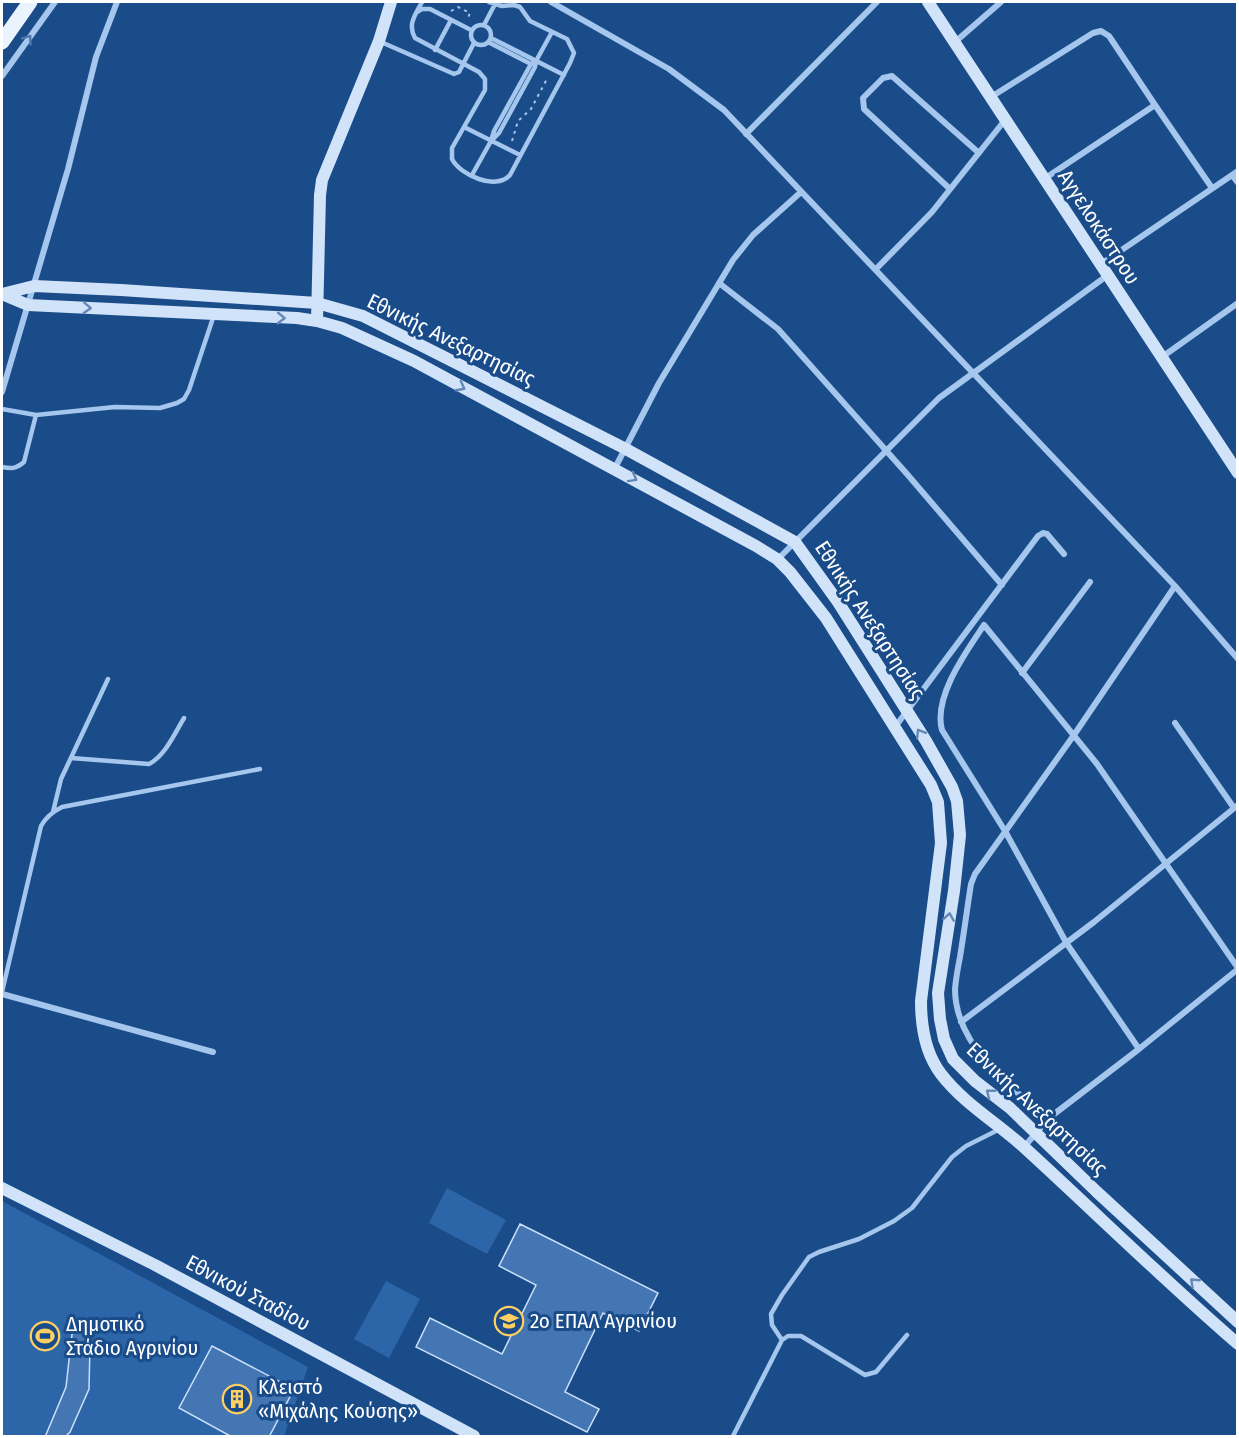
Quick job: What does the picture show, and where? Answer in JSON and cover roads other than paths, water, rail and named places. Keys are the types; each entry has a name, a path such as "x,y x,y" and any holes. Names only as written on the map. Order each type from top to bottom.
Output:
{"main road":[{"path":"2,42 30,2"}],"street":[{"path":"2,76 55,2"},
{"path":"2,392 68,169 96,57 117,2"},
{"path":"317,321 322,180 379,41 391,2"},
{"path":"551,2 669,69 718,105 1175,586 1238,659"},
{"path":"746,134 877,2"},
{"name":"Αγγελοκάστρου","path":"928,2 1238,473"},
{"path":"955,43 1001,2"},
{"path":"991,98 1093,33 1101,31 1109,36 1212,188"},
{"path":"950,189 864,109 863,98 883,78 892,76 979,153"},
{"path":"1044,179 1155,105"},
{"path":"876,269 932,212 1005,119"},
{"path":"777,560 939,398 1212,188 1234,173 1238,183"},
{"path":"615,468 658,383 744,245 801,192"},
{"path":"719,283 778,329 1002,585"},
{"name":"Εθνικής Ανεξαρτησίας","path":"2,294 34,286 121,290 317,303 363,316 624,448 795,542 838,602 952,787 959,816 960,835 938,993 939,1019 944,1039 953,1059 975,1081 1010,1108 1096,1192 1238,1322"},
{"name":"Εθνικής Ανεξαρτησίας","path":"2,294 28,306 317,321 342,328 414,361 615,468 777,560 790,572 826,618 931,785 938,802 941,843 921,1001 924,1037 931,1056 941,1073 954,1088 1024,1147 1181,1295 1238,1344"},
{"path":"1162,358 1238,303"},
{"path":"894,728 1040,534 1047,534 1064,554"},
{"path":"1022,673 1090,582"},
{"path":"1049,1118 1024,1100 996,1074 972,1042 961,1022 955,988 971,884 975,874 1074,735 1175,586"},
{"path":"1024,1147 1049,1118 1139,1049 1238,968 1097,764 984,625 945,693 939,711 942,730 1005,831 1067,944 1139,1049"},
{"path":"961,1022 1067,944 1236,807 1175,723"},
{"path":"2,993 213,1052"},
{"name":"Εθνικού Σταδίου","path":"2,1188 155,1265 474,1437"}],"lane":[{"path":"471,30 430,9 424,2 411,22 412,33 419,41 482,73 486,83 484,90 452,148 452,159 458,168 472,175 492,183 502,182 510,175 564,75 573,58 573,48 567,39 527,19 517,5 502,6 492,3 484,25"},
{"path":"416,13 422,9 430,9"},
{"path":"435,50 451,20"},
{"path":"471,30 478,25 484,25 490,31 489,40 483,45 474,44"},
{"path":"471,30 474,44"},
{"path":"472,175 491,141 499,133 535,67 533,62 552,32"},
{"path":"489,40 564,75"},
{"path":"379,41 454,74 459,72 474,44"},
{"path":"464,127 520,155"},
{"path":"2,409 36,415 115,407 160,408 177,403 184,399 189,390 214,315"},
{"path":"2,467 18,468 24,462 36,415"},
{"path":"53,812 56,791 108,679"},
{"path":"71,758 149,764 162,754 184,718"},
{"path":"2,993 41,826 46,818 62,807 260,769"},
{"path":"783,1340 772,1325 771,1314 809,1257 859,1239 894,1221 912,1208 952,1157 966,1146 1001,1128"},
{"path":"733,1437 783,1340 788,1336 801,1336 859,1373 870,1375 876,1372 907,1335"}],"place":[{"name":"2ο ΕΠΑΛ Αγρινίου","path":"509,1321"},
{"name":"Δημοτικό Στάδιο Αγρινίου","path":"45,1336"},
{"name":"Κλειστό «Μιχάλης Κούσης»","path":"237,1399"}]}
